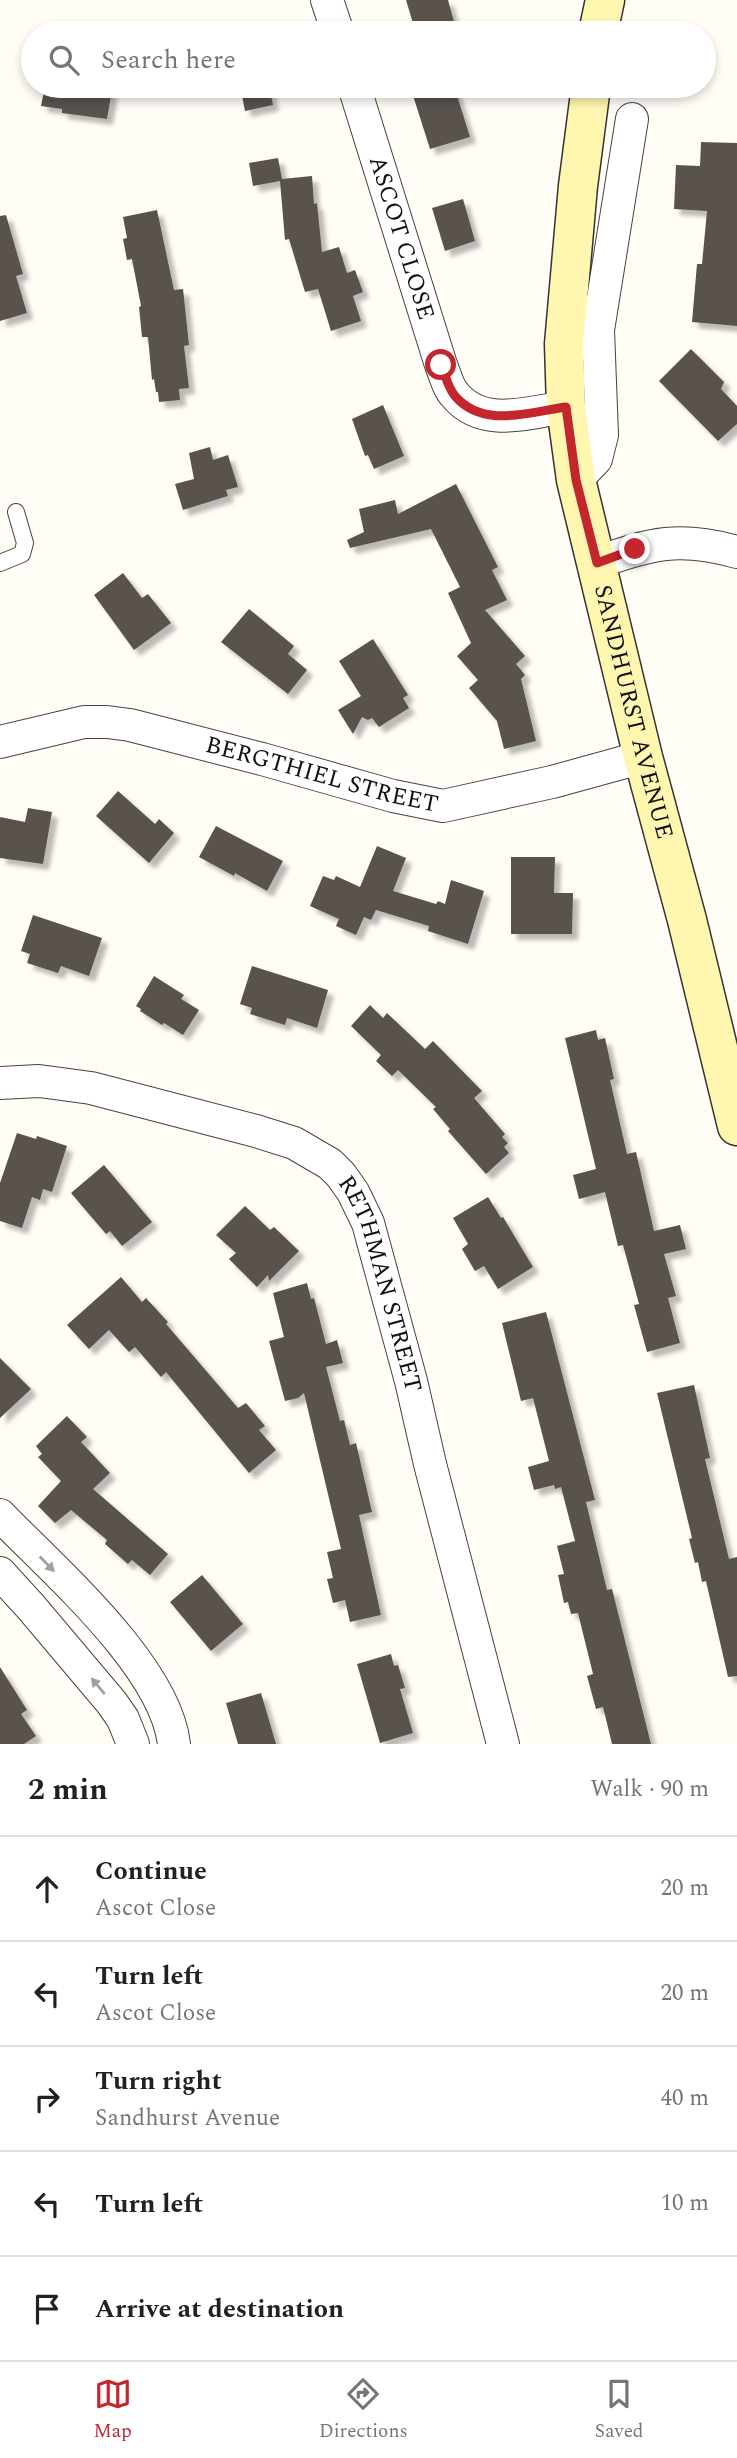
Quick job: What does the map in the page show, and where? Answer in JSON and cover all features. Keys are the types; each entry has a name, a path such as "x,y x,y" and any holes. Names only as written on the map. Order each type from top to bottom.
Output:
{"street":[{"path":"327,0 334,21"},
{"path":"601,21 606,0"},
{"name":"ASCOT CLOSE","path":"358,98 441,365 454,395 481,414 502,417 566,407"},
{"name":"SANDHURST AVENUE","path":"590,98 578,186 564,344 566,407 576,480 737,1126"},
{"path":"576,480 596,459 601,442 603,416 599,388 598,330 632,119"},
{"path":"597,563 635,549 674,542 703,544 737,552"},
{"name":"BERGTHIEL STREET","path":"0,742 84,722 130,725 393,796 443,806 552,782 643,757"},
{"name":"RETHMAN STREET","path":"0,1083 39,1081 91,1088 256,1131 294,1143 330,1164 341,1175 353,1192 371,1232 503,1744"},
{"path":"0,1515 126,1648 162,1702 173,1731 174,1744"},
{"path":"0,1573 32,1606 112,1703 123,1719 133,1744"}],"lane":[{"path":"0,563 22,554 25,543 16,512"}],"building":[{"path":"406,0 448,0 454,21 412,21"},
{"path":"43,98 111,98 107,119 62,113 62,109 41,106"},
{"path":"242,98 272,98 273,105 245,111"},
{"path":"414,98 458,98 470,137 430,149"},
{"path":"701,142 737,143 737,326 692,322 697,264 702,264 707,211 674,209 676,165 700,166"},
{"path":"278,158 282,179 312,176 322,252 339,247 347,273 355,270 363,292 353,296 361,321 331,331 318,289 305,292 289,239 285,240 280,181 253,186 249,163"},
{"path":"463,199 475,241 445,251 432,208"},
{"path":"157,210 174,290 183,289 189,345 184,346 189,388 179,389 180,400 159,402 154,379 152,380 148,337 142,337 141,306 132,259 127,260 123,239 127,238 123,217"},
{"path":"6,215 23,274 16,276 27,313 0,321 0,216"},
{"path":"691,349 724,382 721,389 737,406 737,424 718,441 659,381"},
{"path":"383,405 404,456 374,469 368,455 365,456 352,419"},
{"path":"210,447 213,460 228,455 238,487 226,490 228,496 183,510 175,484 194,479 189,453"},
{"path":"456,484 498,567 492,570 507,600 485,610 525,656 516,664 525,675 521,679 536,741 504,749 497,721 469,688 478,680 457,656 471,643 448,593 460,587 431,529 350,548 347,540 364,532 359,509 395,500 398,514"},
{"path":"123,573 142,598 148,594 171,623 134,650 94,595"},
{"path":"249,609 294,646 288,654 307,670 288,694 221,642"},
{"path":"373,639 408,695 403,698 409,708 379,727 372,718 368,720 362,717 353,734 338,710 361,696 339,661"},
{"path":"118,791 155,824 159,819 174,833 149,863 96,816"},
{"path":"28,808 52,812 43,864 0,858 0,817 25,822"},
{"path":"216,826 283,861 267,891 199,857"},
{"path":"377,846 406,858 393,891 436,904 438,901 445,904 451,880 484,891 468,944 428,931 429,926 376,910 371,920 364,917 356,935 336,926 339,919 310,906 323,876 334,880 336,876 360,887"},
{"path":"511,857 555,857 554,893 573,893 572,934 511,934"},
{"path":"33,915 102,938 89,976 61,966 58,973 27,963 30,954 21,951"},
{"path":"252,966 328,990 317,1028 287,1018 285,1025 250,1014 252,1008 240,1004"},
{"path":"154,976 184,995 181,999 199,1010 183,1035 164,1023 162,1025 136,1006"},
{"path":"370,1005 383,1018 387,1013 425,1049 433,1041 482,1091 474,1098 505,1134 502,1137 508,1143 504,1147 509,1153 486,1174 448,1131 450,1129 433,1109 436,1107 398,1070 392,1076 376,1061 381,1055 351,1026"},
{"path":"596,1030 598,1040 605,1038 614,1079 610,1080 627,1154 636,1152 654,1231 680,1225 686,1249 664,1254 676,1296 668,1298 680,1343 647,1352 634,1305 639,1304 623,1245 618,1246 605,1192 579,1199 573,1175 596,1169 565,1038"},
{"path":"17,1133 36,1139 37,1136 67,1146 52,1192 43,1189 40,1200 32,1197 22,1228 0,1221 0,1183"},
{"path":"104,1165 152,1222 122,1246 110,1231 106,1234 71,1193"},
{"path":"488,1197 533,1267 498,1289 484,1266 475,1271 462,1249 468,1244 453,1218"},
{"path":"245,1206 270,1230 274,1227 299,1251 269,1281 268,1275 257,1287 229,1259 236,1253 216,1235"},
{"path":"121,1277 142,1302 146,1298 168,1322 166,1324 238,1408 246,1403 265,1426 259,1430 276,1450 249,1473 166,1372 161,1377 135,1347 129,1352 109,1330 89,1349 67,1325"},
{"path":"307,1283 311,1299 314,1298 326,1344 337,1340 343,1363 326,1367 340,1421 344,1420 350,1445 356,1443 372,1512 359,1515 381,1615 350,1622 345,1600 333,1603 327,1579 333,1578 327,1552 341,1549 304,1393 298,1398 285,1401 269,1341 284,1337 273,1293"},
{"path":"546,1312 595,1500 586,1502 607,1590 612,1589 651,1744 612,1744 603,1707 596,1709 587,1676 593,1674 578,1613 571,1614 568,1602 564,1603 558,1575 564,1574 557,1546 575,1541 561,1487 555,1489 554,1485 534,1490 528,1467 549,1461 533,1398 521,1401 502,1323"},
{"path":"0,1358 31,1389 0,1418"},
{"path":"694,1385 710,1458 705,1459 729,1559 737,1557 737,1676 728,1677 706,1581 702,1582 698,1562 695,1563 689,1539 692,1538 657,1393"},
{"path":"67,1416 87,1437 81,1442 110,1473 93,1489 168,1554 150,1575 132,1560 128,1564 105,1544 107,1540 71,1510 55,1523 38,1506 61,1481 38,1457 42,1454 36,1446"},
{"path":"202,1575 243,1624 211,1651 170,1602"},
{"path":"391,1654 394,1666 398,1665 405,1688 400,1689 413,1733 380,1743 357,1664"},
{"path":"0,1667 27,1710 21,1714 36,1736 24,1744 0,1744"},
{"path":"261,1693 276,1744 238,1744 226,1703"}],"route":[{"path":"441,365 454,395 481,414 502,417 566,407 576,480 597,563 635,549"}]}
